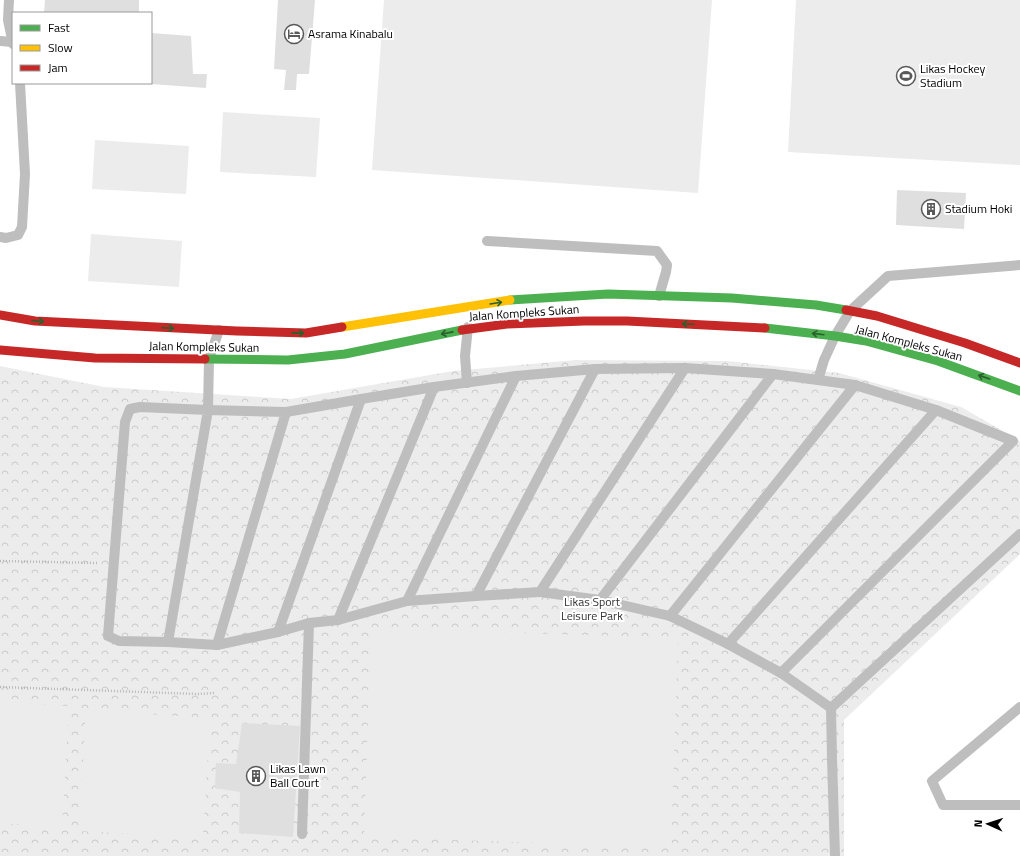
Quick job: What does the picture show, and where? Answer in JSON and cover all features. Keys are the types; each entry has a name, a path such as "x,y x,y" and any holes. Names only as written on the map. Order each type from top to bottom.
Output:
{"main road":[{"name":"Jalan Kompleks Sukan","path":"0,315 35,321 306,333 516,299 600,294 732,298 816,305 877,316 1020,363"},
{"name":"Jalan Kompleks Sukan","path":"0,350 95,358 288,360 345,354 468,329 507,324 569,321 627,321 766,328 866,341 938,361 1020,391"}],"lane":[{"path":"9,0 8,20 12,38"},
{"path":"0,41 12,43"},
{"path":"0,237 6,238 18,235 22,227 25,174 20,84"},
{"path":"487,241 657,252 666,265 666,272 659,296"},
{"path":"818,380 824,360 835,336 850,311 888,276 1020,265"},
{"path":"468,383 465,356 469,307"},
{"path":"168,642 208,410 210,359 219,330"},
{"path":"540,592 684,368"},
{"path":"781,673 1016,443 936,410 855,385 772,374 684,368 595,369 516,376 434,387 286,412 140,407 130,409 125,422 108,636 119,641 217,645 278,632 309,623 338,620 407,601 540,592 600,600 670,616 728,644 781,673 831,708"},
{"path":"476,596 595,369"},
{"path":"600,600 772,374"},
{"path":"407,601 516,376"},
{"path":"670,616 855,385"},
{"path":"338,620 434,387"},
{"path":"278,632 361,399"},
{"path":"728,644 936,410"},
{"path":"217,645 286,412"},
{"path":"835,856 831,708 1020,534"},
{"path":"302,834 309,623"},
{"path":"1020,707 932,781 943,805 1020,805"}],"path":[{"path":"0,561 94,563"},
{"path":"0,687 198,694 214,693"}],"green space":[{"path":"384,0 712,0 698,193 372,170"},
{"name":"Likas Hockey Stadium","path":"796,0 1020,0 1020,165 788,152"},
{"path":"223,112 320,118 316,177 220,172"},
{"path":"95,140 189,146 186,194 92,189"},
{"path":"91,234 182,241 179,287 88,281"},
{"name":"Likas Sport Leisure Park","path":"576,360 727,361 839,373 961,407 1020,441 1020,554 844,720 844,856 0,856 0,366 104,387 291,399 453,371"},
{"path":"371,628 678,638 671,847 364,837"},
{"path":"0,702 69,706 62,827 0,823"},
{"path":"86,710 210,718 203,838 79,831"}],"building":[{"path":"45,0 139,0 139,12 44,12"},
{"name":"Asrama Kinabalu","path":"278,0 315,0 309,74 297,74 296,90 284,90 286,70 274,69"},
{"path":"152,33 191,36 193,74 207,74 206,88 151,84"},
{"name":"Stadium Hoki","path":"897,190 966,193 964,229 896,225"},
{"name":"Likas Lawn Ball Court","path":"242,723 300,726 293,837 239,833 240,792 215,788 216,763 236,764"}],"traffic: fast":[{"path":"510,300 608,294 732,298 816,305 846,310"},
{"path":"765,328 866,341 938,361 1020,391"},
{"path":"205,359 288,360 345,354 462,330"}],"traffic: slow":[{"path":"342,327 510,300"}],"traffic: jam":[{"path":"846,310 877,316 965,343 1020,363"},
{"path":"0,315 35,321 237,331 306,333 342,327"},
{"path":"462,330 507,324 584,321 627,321 765,328"},
{"path":"0,350 95,358 205,359"}],"place":[{"name":"Asrama Kinabalu","path":"294,34"},
{"name":"Likas Hockey Stadium","path":"906,76"},
{"name":"Stadium Hoki","path":"931,209"},
{"name":"Likas Lawn Ball Court","path":"256,776"}]}
